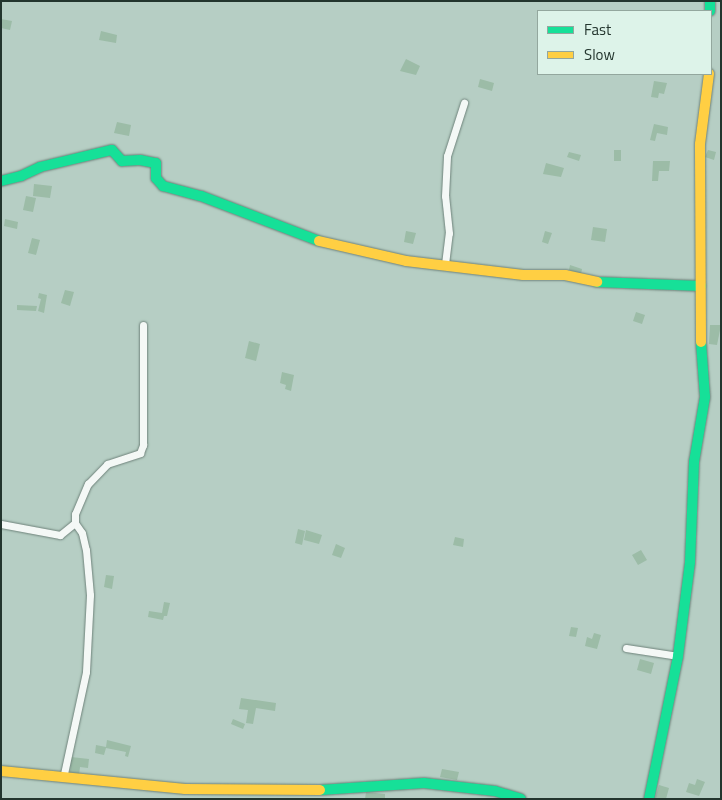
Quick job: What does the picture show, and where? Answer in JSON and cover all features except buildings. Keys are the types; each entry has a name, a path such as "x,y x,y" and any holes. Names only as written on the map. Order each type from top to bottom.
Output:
{"street":[{"path":"649,799 678,656 690,562 694,462 704,397 701,356 700,144 709,75"},
{"path":"444,264 449,233 445,196 447,156 464,103"},
{"path":"1,181 21,176 40,167 112,150 118,159 122,161 140,160 156,163 156,178 163,186 201,196 318,241 406,261 444,264 523,275 565,275 604,284 701,286"},
{"path":"64,778 86,672 90,595 86,550 82,533 75,523 75,514 88,484 107,464 140,453 143,445 143,324"},
{"path":"1,524 60,534 75,523"},
{"path":"626,648 678,656"},
{"path":"1,771 185,789 303,791 424,782 495,791 521,799"}],"traffic: fast":[{"path":"710,1 710,10"},
{"path":"1,181 21,176 40,167 112,150 122,161 140,160 156,163 156,178 163,186 201,196 319,241"},
{"path":"597,282 701,286"},
{"path":"649,799 678,656 690,562 694,462 705,397 701,342"},
{"path":"320,790 424,783 495,791 521,799"}],"traffic: slow":[{"path":"701,342 700,144 709,75"},
{"path":"319,241 406,261 523,275 565,275 597,282"},
{"path":"1,771 185,789 320,790"}]}
